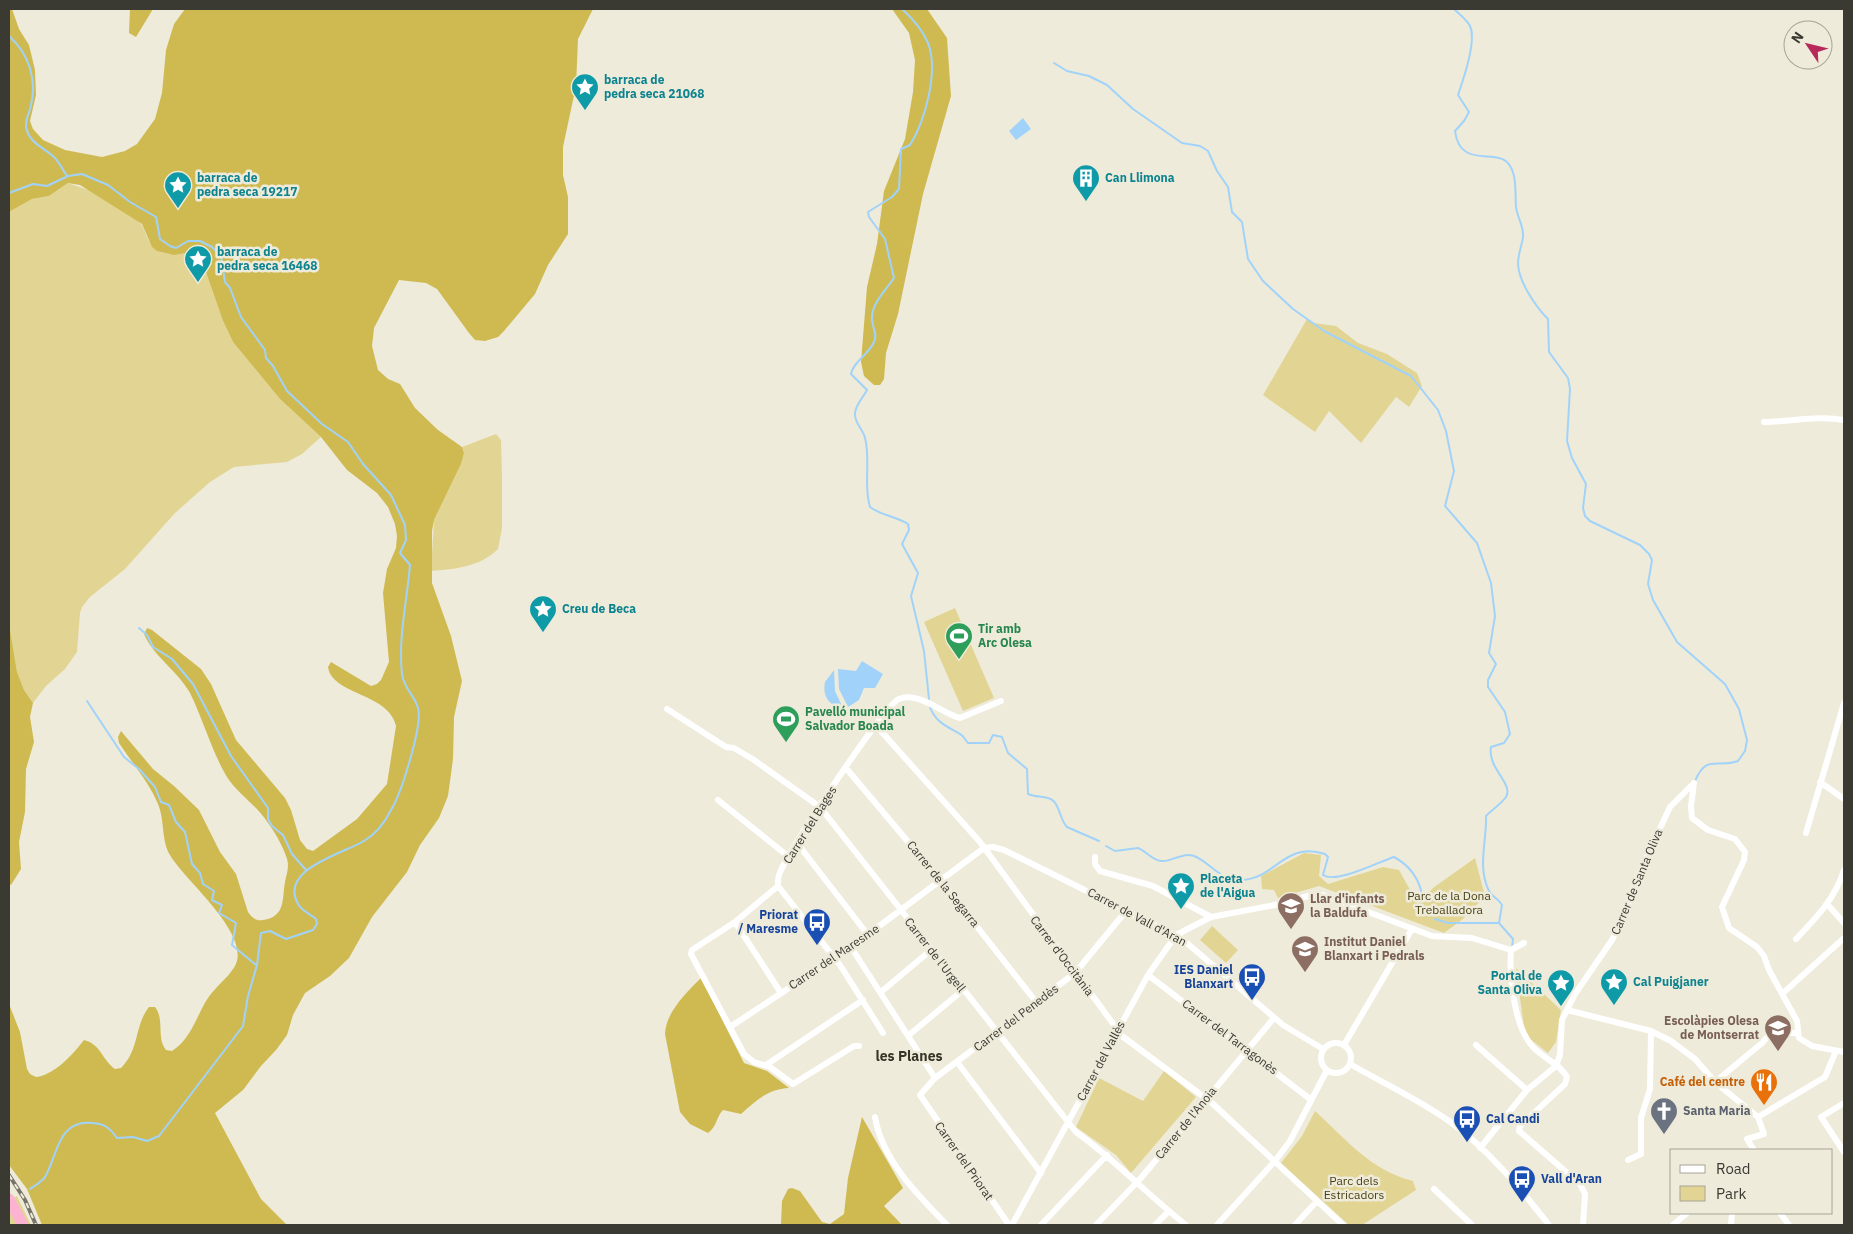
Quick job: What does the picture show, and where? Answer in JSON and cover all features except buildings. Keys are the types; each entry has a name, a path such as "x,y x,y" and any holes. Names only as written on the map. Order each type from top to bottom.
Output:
{"highway":[{"path":"9,1199 23,1225"},
{"path":"9,1210 16,1225"}],"street":[{"path":"1764,422 1788,422 1812,417 1844,420"},
{"name":"Carrer del Bages","path":"778,886 779,875 820,807 873,726 901,698 934,704 960,718 1002,701"},
{"path":"1806,833 1844,703"},
{"name":"Carrer de l'Urgell","path":"667,709 726,747 734,748 754,760 820,807 1068,1123 1076,1132 1107,1155 1136,1183 1186,1225"},
{"name":"Carrer d'Occitània","path":"873,726 880,730 984,848 1118,1031 1207,1098 1343,1225"},
{"name":"Carrer de la Segarra","path":"846,768 941,881 1037,1003"},
{"path":"1820,782 1844,799"},
{"name":"Carrer de Santa Oliva","path":"1556,1066 1560,1055 1562,1020 1575,994 1625,915 1635,882 1670,807 1694,783 1691,806 1692,818 1708,830 1735,840 1745,852 1744,860 1722,907 1724,916 1730,928 1757,947 1764,956 1782,994"},
{"path":"718,800 789,857"},
{"path":"797,843 868,934"},
{"name":"Carrer de Vall d'Aran","path":"984,848 993,847 1004,850 1176,935 1274,1018 1323,1049"},
{"name":"Carrer del Maresme","path":"730,1027 851,947 984,848"},
{"path":"1095,857 1094,864 1100,871 1153,886 1212,917"},
{"path":"1796,939 1828,905 1839,885 1844,870"},
{"path":"859,1046 854,1046 793,1084 766,1065 746,1058 691,954 692,950 736,922 778,886 834,958 883,1033"},
{"name":"Carrer del Vallès","path":"1011,1225 1148,974 1176,935 1212,917 1280,904 1308,896 1328,895 1439,938 1472,938 1511,950"},
{"path":"1828,905 1844,923"},
{"name":"Carrer del Penedès","path":"920,1095 936,1078 1075,973 1126,911"},
{"path":"736,922 781,993"},
{"path":"1344,1045 1412,929"},
{"path":"1844,938 1782,994 1797,1021 1799,1038 1812,1046 1844,1052"},
{"path":"1524,943 1511,950 1510,985 1525,1035 1532,1046 1566,1075 1565,1084 1520,1126 1519,1131 1580,1184 1585,1194 1583,1225"},
{"path":"851,947 936,1078"},
{"path":"881,992 932,950"},
{"name":"Carrer del Tarragonès","path":"1148,974 1247,1049 1310,1100"},
{"path":"909,1035 963,990"},
{"path":"766,1065 862,1000"},
{"path":"1567,1010 1651,1031 1671,1041 1694,1059 1715,1082 1758,1117 1764,1134 1747,1138 1753,1149"},
{"name":"Carrer de l'Anoia","path":"1096,1225 1136,1183 1274,1018"},
{"path":"1715,1082 1762,1043 1776,1027 1788,1033 1797,1033"},
{"path":"1628,1160 1641,1154 1640,1118 1650,1089 1651,1031"},
{"path":"1332,1043 1344,1045 1350,1052 1350,1064 1342,1072 1333,1073 1321,1061 1323,1049 1332,1043"},
{"path":"1476,1045 1527,1090"},
{"path":"1758,1117 1825,1077 1836,1051"},
{"path":"957,1062 1040,1173"},
{"path":"1350,1064 1435,1112 1480,1148 1527,1197 1549,1225"},
{"path":"1480,1148 1527,1090 1556,1066"},
{"path":"1217,1225 1275,1161 1290,1141 1310,1100 1328,1070"},
{"name":"Carrer del Priorat","path":"920,1095 1011,1225"},
{"path":"1844,1103 1822,1117 1844,1152"},
{"path":"875,1117 882,1139 899,1171 946,1225"},
{"path":"1040,1225 1107,1155"},
{"path":"1434,1189 1472,1225"},
{"path":"1295,1225 1317,1201"},
{"path":"1155,1225 1168,1211"},
{"path":"1673,1225 1686,1214"},
{"path":"1781,1214 1789,1225"}],"green space":[{"path":"68,183 91,191 137,220 142,226 150,244 160,251 172,254 192,252 201,258 223,321 233,342 280,399 321,437 302,454 287,462 234,467 210,482 175,513 125,569 90,597 82,607 77,652 65,669 46,686 33,703 24,690 17,672 9,623 9,212 32,199 49,196"},
{"path":"1307,319 1313,323 1336,326 1358,343 1387,354 1417,373 1422,386 1409,407 1396,397 1361,443 1329,411 1315,432 1263,395"},
{"path":"496,434 501,440 502,476 502,528 498,549 483,560 467,566 431,571 434,520 461,464 464,453 462,447"},
{"name":"Tir amb Arc Olesa","path":"955,608 994,698 963,711 924,622"},
{"name":"Parc de la Dona Treballadora","path":"1304,853 1321,855 1319,876 1328,884 1383,867 1399,870 1418,904 1433,888 1475,858 1485,896 1463,919 1444,933 1319,886 1278,898 1274,890 1262,889 1261,876"},
{"path":"1212,926 1238,950 1226,963 1200,940"},
{"path":"1516,968 1561,1010 1556,1042 1548,1053 1525,1035"},
{"path":"1164,1071 1196,1097 1131,1173 1116,1155 1076,1127 1099,1078 1143,1101"},
{"name":"Parc dels Estricadors","path":"1315,1111 1360,1153 1384,1170 1413,1181 1416,1190 1362,1225 1349,1225 1281,1163 1302,1136"},
{"path":"17,1196 31,1225 9,1225 9,1200"}],"shaded area":[{"path":"9,9 12,9 19,29 29,45 35,70 36,95 30,121 33,129 43,140 65,150 102,157 125,151 137,144 155,119 162,93 166,50 174,24 185,9 593,9 578,39 576,86 563,147 563,175 568,197 568,234 548,265 535,294 498,337 485,341 475,340 437,289 426,283 399,280 374,328 372,346 378,370 388,379 400,384 415,408 438,430 462,447 464,453 461,464 434,520 432,531 432,583 451,636 462,681 454,717 453,759 448,796 439,818 420,845 407,872 372,917 349,958 330,976 305,993 293,1015 287,1035 276,1050 243,1090 215,1113 261,1199 287,1225 42,1225 27,1189 9,1165 9,1004 20,1032 27,1069 30,1074 36,1077 57,1068 84,1040 94,1045 115,1069 121,1068 131,1053 144,1014 149,1007 155,1007 158,1012 161,1040 166,1050 172,1051 184,1040 208,998 235,966 238,953 226,923 170,855 165,843 162,817 158,804 145,780 119,743 118,737 121,731 153,769 199,810 220,852 236,874 248,912 254,919 270,918 279,911 282,906 288,863 280,843 269,824 229,780 213,750 185,685 154,650 144,634 147,628 152,630 201,669 211,684 236,740 285,798 291,810 300,840 307,849 313,851 357,819 387,784 396,726 391,715 372,700 339,683 332,676 328,667 331,662 371,686 381,680 389,662 383,593 387,569 396,548 395,524 388,507 377,493 347,470 321,437 280,399 233,342 223,321 201,258 192,252 174,255 157,251 152,247 142,224 80,185 68,183 49,196 32,199 9,212"},
{"path":"130,9 153,9 136,37 129,33"},
{"path":"892,9 927,9 947,38 951,96 923,194 898,314 886,353 884,379 880,385 874,385 864,376 861,362 867,287 877,244 884,191 905,139 913,92 915,60 909,33"},
{"path":"9,623 17,672 24,690 33,703 30,717 34,742 26,769 25,812 19,842 21,869 11,885 9,884"},
{"path":"701,978 744,1063 767,1071 789,1088 768,1093 741,1114 723,1110 708,1133 690,1124 680,1112 665,1034 666,1026 673,1011"},
{"path":"862,1117 903,1188 884,1206 902,1225 781,1225 782,1201 788,1189 792,1188 800,1191 822,1222 830,1224 844,1214 848,1178"}],"water":[{"path":"1023,118 1031,129 1016,140 1009,131"},
{"path":"862,661 883,674 875,688 864,688 859,700 848,707 839,689 838,669 856,671"},
{"path":"834,670 835,691 843,708 830,703 825,692 825,682"}],"waterway":[{"path":"902,9 917,25 928,43 931,54 931,81 925,110 916,135 910,145 901,149 899,189 892,197 868,212 869,217 885,239 894,278 880,297 872,313 874,342 852,370 851,374 867,390 857,407 855,417 864,435 867,447 867,490 870,507 908,524 909,530 902,544 918,573 911,596 924,651 929,699"},
{"path":"1454,9 1465,19 1472,33 1471,50 1458,95 1469,112 1455,131 1458,143 1464,151 1472,154 1505,160 1512,170 1515,180 1516,207 1523,233 1518,260 1519,270 1528,293 1548,319 1549,352 1568,378 1570,389 1567,441 1572,458 1586,484 1583,508 1585,516 1590,521 1640,545 1649,554 1652,560 1648,584 1653,600 1677,642 1725,684 1739,709 1747,740 1745,751 1738,761 1708,764 1699,772 1695,781"},
{"path":"9,36 22,51 32,76 33,95 26,124 30,137 56,159 67,176"},
{"path":"1054,63 1067,71 1089,76 1107,85 1133,109 1182,143 1200,146 1208,151 1217,171 1228,187 1232,212 1242,222 1248,259 1263,281 1293,309 1324,331 1411,376 1438,410 1446,431 1454,471 1445,506 1477,543 1491,583 1495,616 1489,653 1496,664 1488,680 1488,687 1505,712 1510,734 1504,743 1491,747 1493,762 1504,781 1507,792 1504,800 1486,816 1483,854 1485,882 1490,893 1502,905 1499,923"},
{"path":"9,193 33,184 47,186 68,176 82,174 108,185 130,202 156,217 160,239 170,246 176,248 188,241 200,241 212,247 221,256 225,282 230,288 241,317 265,350 266,358 273,366 287,391 322,424 348,442 363,464 391,495 405,525 406,540 400,553 410,565 402,633 402,674 404,683 418,708 419,717 405,775 395,802 386,819 368,838 316,864 297,881 294,892 298,904 304,911 316,919 317,924 313,930 286,939 270,931 261,933 257,965 248,996 243,1026 159,1136 147,1141 133,1137 117,1138 109,1129 100,1124 80,1124 72,1127 60,1141 45,1177 30,1189"},
{"path":"139,628 147,635 153,647 172,659 193,684 231,756 268,808 268,819 272,826 283,835 292,854 306,870"},
{"path":"87,701 124,757 139,769 155,787 161,802 169,805 176,822 185,832 192,864 200,873 203,884 214,891 212,900 222,905 219,913 236,923 232,945 256,965"},
{"path":"930,707 935,717 961,735 968,743 989,743 993,735 1002,737 1008,753 1027,769 1028,794 1052,800 1067,827 1099,841"},
{"path":"1106,846 1115,851 1138,848 1161,861 1185,855 1194,856 1227,878 1234,880 1253,878 1263,874 1290,856 1300,852 1311,851 1325,854 1328,857 1323,875 1329,877 1347,875 1394,857 1413,873 1419,884 1422,896"},
{"path":"1435,919 1448,923 1499,923 1513,939 1512,948"}],"railway":[{"path":"9,1175 25,1200 36,1225"}],"place":[{"name":"barraca de pedra seca 21068","path":"585,111"},
{"name":"Can Llimona","path":"1086,202"},
{"name":"barraca de pedra seca 19217","path":"178,209"},
{"name":"barraca de pedra seca 16468","path":"198,283"},
{"name":"Creu de Beca","path":"543,633"},
{"name":"Tir amb Arc Olesa","path":"959,660"},
{"name":"Pavelló municipal Salvador Boada","path":"786,743"},
{"name":"Placeta de l'Aigua","path":"1181,910"},
{"name":"Llar d'infants la Baldufa","path":"1291,930"},
{"name":"Priorat / Maresme","path":"817,946"},
{"name":"Institut Daniel Blanxart i Pedrals","path":"1305,973"},
{"name":"IES Daniel Blanxart","path":"1252,1001"},
{"name":"Cal Puigjaner","path":"1614,1006"},
{"name":"Portal de Santa Oliva","path":"1561,1007"},
{"name":"Escolàpies Olesa de Montserrat","path":"1778,1052"},
{"name":"Café del centre","path":"1764,1106"},
{"name":"Santa Maria","path":"1664,1135"},
{"name":"Cal Candi","path":"1467,1143"},
{"name":"Vall d'Aran","path":"1522,1203"}],"district":[{"name":"les Planes","path":"909,1056"}]}
